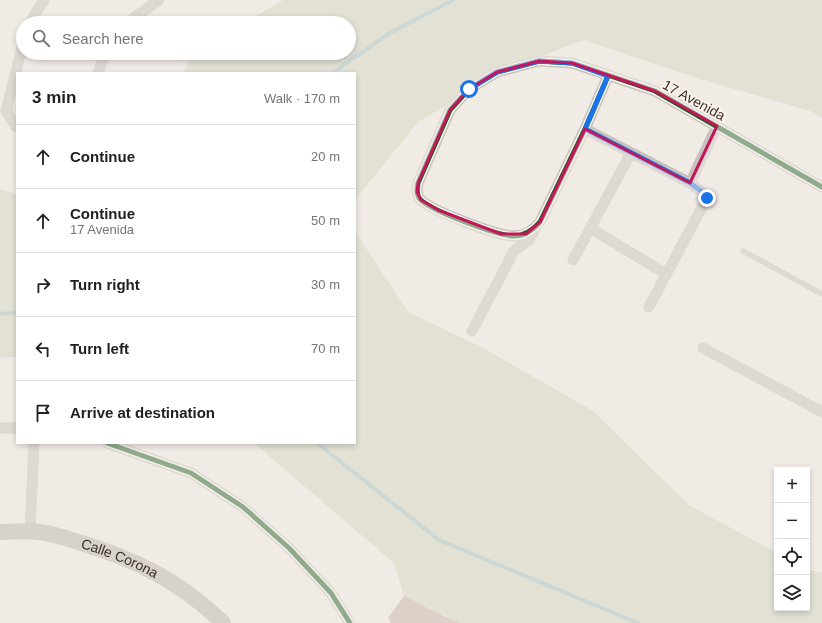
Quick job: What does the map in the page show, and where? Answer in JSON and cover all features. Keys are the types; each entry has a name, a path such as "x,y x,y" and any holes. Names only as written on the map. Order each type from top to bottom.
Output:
{"street":[{"path":"34,16 44,0"},
{"path":"137,16 159,0"},
{"path":"16,127 6,111 19,60"},
{"path":"98,72 103,60"},
{"name":"17 Avenida","path":"535,229 526,234 514,236 501,234 438,210 420,200 417,192 418,183 428,158 450,110 469,89 497,72 539,61 572,63 655,91 822,187"},
{"path":"472,331 514,251 529,240 540,222 585,129 608,76"},
{"path":"690,183 717,126"},
{"path":"585,129 690,183 704,193 707,198 649,307"},
{"path":"572,260 631,152"},
{"path":"590,228 666,274"},
{"path":"703,348 822,412"},
{"path":"0,428 16,428"},
{"path":"30,531 34,444"},
{"path":"110,444 191,473 243,507 289,548 331,593 350,623"},
{"name":"Calle Corona","path":"0,532 30,531 56,535 120,555 146,567 182,589 210,610 223,623"}],"lane":[{"path":"743,251 822,294"}],"highlighted area":[{"path":"539,61 572,63 655,91 717,126 690,183 585,129 540,222 526,234 501,234 438,210 421,200 417,192 418,183 450,110 469,89 497,72"}],"green space":[{"path":"283,0 822,0 822,118 810,111 697,78 584,40 510,68 418,122 356,199 356,72 184,72 189,60 356,60 356,16 257,16"},
{"path":"0,189 16,194 16,357 0,358"},
{"path":"356,233 408,312 483,348 593,411 689,505 774,551 774,611 810,611 810,571 822,573 822,623 460,623 404,596 394,563 255,444 356,444"}],"building":[{"path":"404,596 460,623 391,623 388,618"}],"waterway":[{"path":"356,56 390,33 453,0"},
{"path":"333,72 351,60"},
{"path":"0,314 16,312"},
{"path":"318,444 439,540 638,623"}],"cycle path":[{"path":"608,76 585,129 540,222 535,228 522,235 514,236 494,232 464,222 435,209 419,198 417,192 418,183 450,110 469,89 497,72 539,61 572,63 655,91 822,187"},
{"path":"110,444 191,473 243,507 289,548 331,593 350,623"}],"route":[{"path":"469,89 497,72 539,61 572,63 608,76 585,129 690,183 704,193 707,198"}]}
